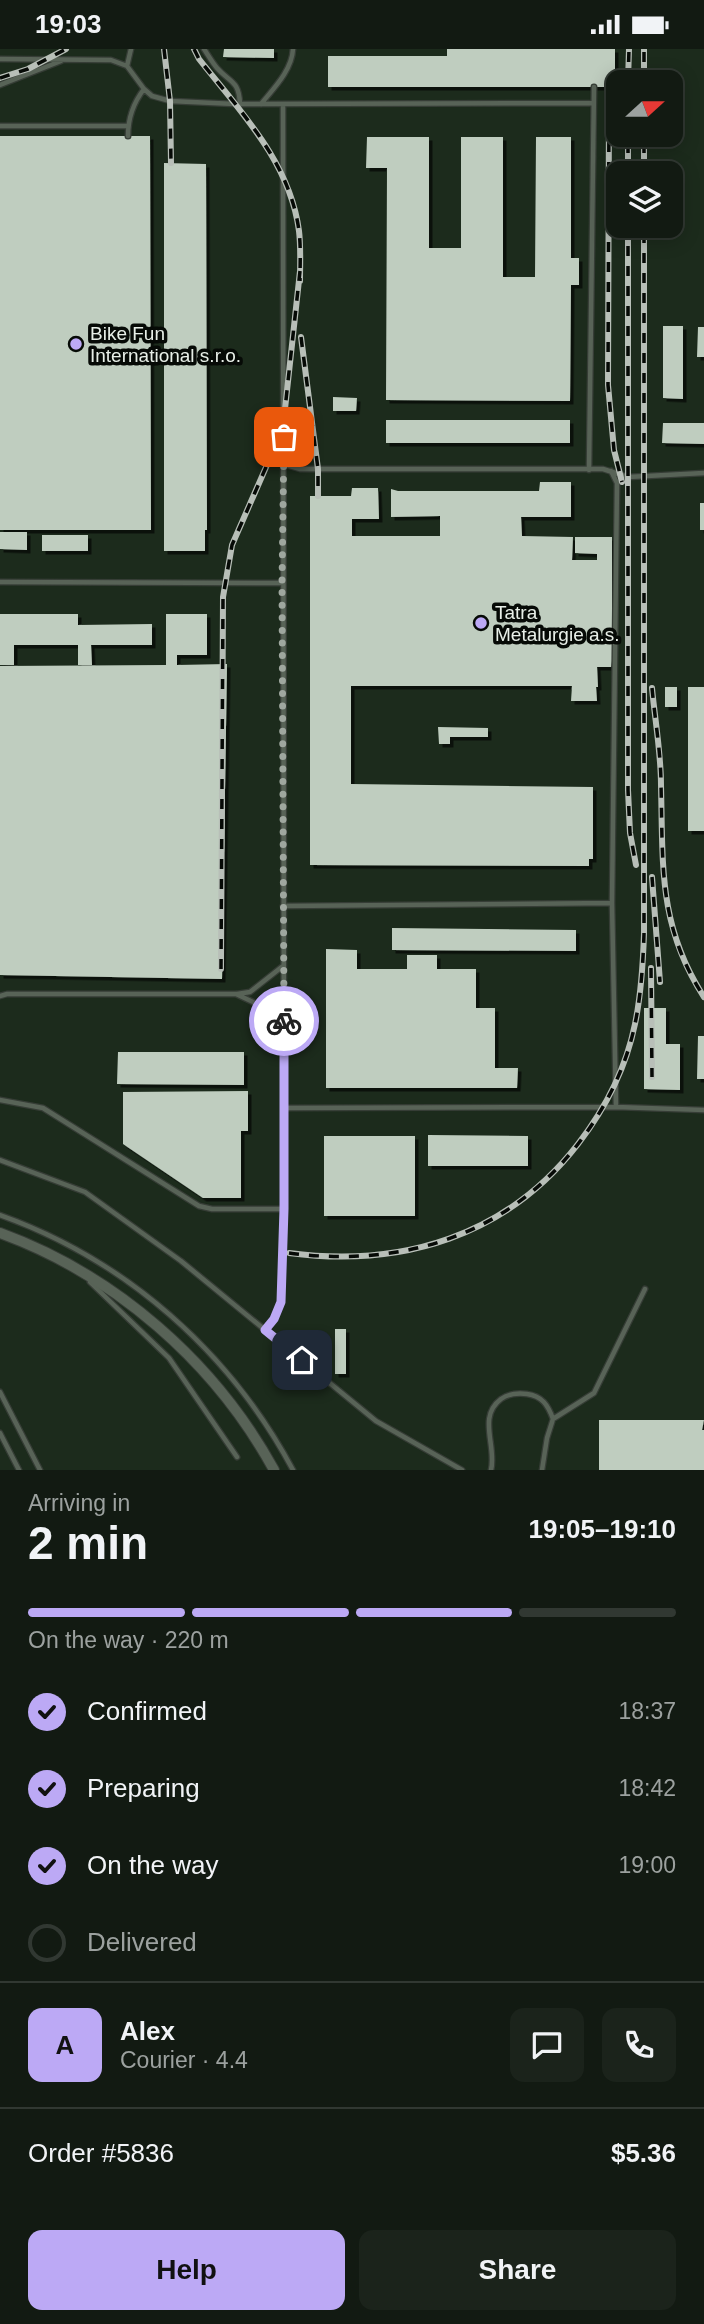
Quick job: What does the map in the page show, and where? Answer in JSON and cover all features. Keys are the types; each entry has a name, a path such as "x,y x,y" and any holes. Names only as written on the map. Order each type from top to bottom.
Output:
{"street":[{"path":"0,1233 71,1264 135,1307 220,1390 274,1470"}],"lane":[{"path":"127,66 131,49"},
{"path":"204,49 218,70 234,82 240,91 240,104"},
{"path":"261,104 283,77 293,56 293,49"},
{"path":"0,85 67,58"},
{"path":"0,59 111,60 127,66 152,96 170,101 240,104 593,103"},
{"path":"589,470 594,87"},
{"path":"128,136 128,126 137,99 144,89"},
{"path":"265,1330 274,1319 281,1302 284,1209 283,104"},
{"path":"0,126 128,126"},
{"path":"283,464 300,469 589,470 611,471 628,477 704,473"},
{"path":"611,471 617,483 612,903 616,1107"},
{"path":"0,582 282,583"},
{"path":"283,906 612,903"},
{"path":"0,996 236,994 250,992 284,966"},
{"path":"236,994 253,1002 284,1030"},
{"path":"0,1100 43,1108 199,1206 212,1209 284,1209"},
{"path":"284,1108 616,1107 704,1110"},
{"path":"0,1160 85,1192 181,1261 376,1421 462,1470"},
{"path":"0,1215 39,1229 80,1249 113,1270 176,1320 233,1379 258,1412 293,1470"},
{"path":"71,1264 169,1358 237,1457"},
{"path":"542,1470 553,1419 594,1393 645,1289"},
{"path":"0,1392 40,1470"},
{"path":"492,1470 493,1453 488,1423 499,1400 516,1393 535,1396 542,1399 553,1419"},
{"path":"0,1433 19,1470"}],"shaded area":[{"path":"0,49 704,49 704,1470 0,1470"}],"building":[{"path":"224,49 274,49 274,58 223,57"},
{"path":"447,49 615,49 615,70 606,70 606,87 328,87 328,56 447,56"},
{"name":"Bike Fun International s.r.o.","path":"0,136 150,136 151,530 0,530"},
{"path":"367,137 429,137 429,248 461,248 461,137 503,137 503,277 535,277 536,137 571,137 571,258 579,258 579,285 571,285 570,401 386,400 387,168 366,168"},
{"path":"164,163 206,164 205,551 164,551"},
{"path":"663,326 683,326 683,399 663,398"},
{"path":"698,327 704,327 704,357 697,357"},
{"path":"333,397 357,398 356,411 333,411"},
{"path":"386,420 570,420 570,443 386,443"},
{"path":"663,423 704,423 704,444 662,443"},
{"path":"540,482 571,482 571,517 521,517 522,536 573,537 572,560 597,560 597,554 575,553 575,537 612,537 612,661 611,667 597,667 597,701 571,701 572,686 351,686 351,784 593,787 593,859 589,859 589,866 310,865 310,496 351,496 352,488 378,488 379,519 352,519 352,536 440,536 440,516 391,517 391,489 539,491"},
{"path":"700,503 704,503 704,530 700,530"},
{"path":"0,532 27,532 27,550 0,549"},
{"path":"42,535 88,535 88,551 42,551"},
{"path":"0,614 78,614 78,625 152,624 152,645 91,645 92,665 78,665 78,645 14,645 14,665 0,665"},
{"path":"166,614 207,614 207,655 177,655 177,665 227,664 222,979 0,975 0,666 166,665"},
{"path":"665,687 677,687 677,707 665,707"},
{"path":"688,687 704,687 704,831 688,831"},
{"path":"438,727 488,728 488,737 450,737 450,744 439,744"},
{"path":"392,928 576,930 576,951 392,950"},
{"path":"326,949 357,950 357,969 407,969 407,955 437,955 437,969 476,969 476,1008 495,1008 495,1068 518,1068 517,1088 326,1088"},
{"path":"644,1008 666,1008 666,1044 680,1044 680,1090 644,1089"},
{"path":"698,1036 704,1036 704,1079 697,1079"},
{"path":"118,1052 244,1052 244,1085 117,1084"},
{"path":"248,1091 248,1131 241,1131 241,1198 203,1198 123,1144 123,1092"},
{"path":"428,1135 528,1136 528,1166 428,1166"},
{"path":"324,1136 415,1136 415,1216 324,1216"},
{"path":"335,1329 346,1329 346,1374 335,1374"},
{"path":"599,1420 704,1420 704,1470 599,1470"}],"railway":[{"path":"0,78 28,69 66,49"},
{"path":"164,49 170,101 171,163"},
{"path":"194,49 261,139 285,182 299,231 300,281"},
{"path":"628,70 629,49"},
{"path":"644,49 644,70"},
{"path":"609,147 608,385 614,450 622,482"},
{"path":"628,147 628,161"},
{"path":"644,147 644,161"},
{"path":"628,238 628,790 630,833 636,865"},
{"path":"289,1253 372,1255 449,1239 485,1223 519,1202 550,1176 578,1144 606,1102 626,1056 639,1002 644,934 644,238"},
{"path":"221,969 223,597 232,545 277,442 285,409 300,271"},
{"path":"301,337 318,469 318,496"},
{"path":"652,688 660,761 666,894 678,945 704,997"},
{"path":"652,877 660,982"},
{"path":"651,968 652,1077"}],"way so far":[{"path":"284,437 284,1021"}],"place":[{"name":"Bike Fun International s.r.o.","path":"76,344"},
{"name":"Tatra Metalurgie a.s.","path":"481,623"}],"route":[{"path":"284,1021 281,1302 278,1312 265,1330 302,1360"}]}
